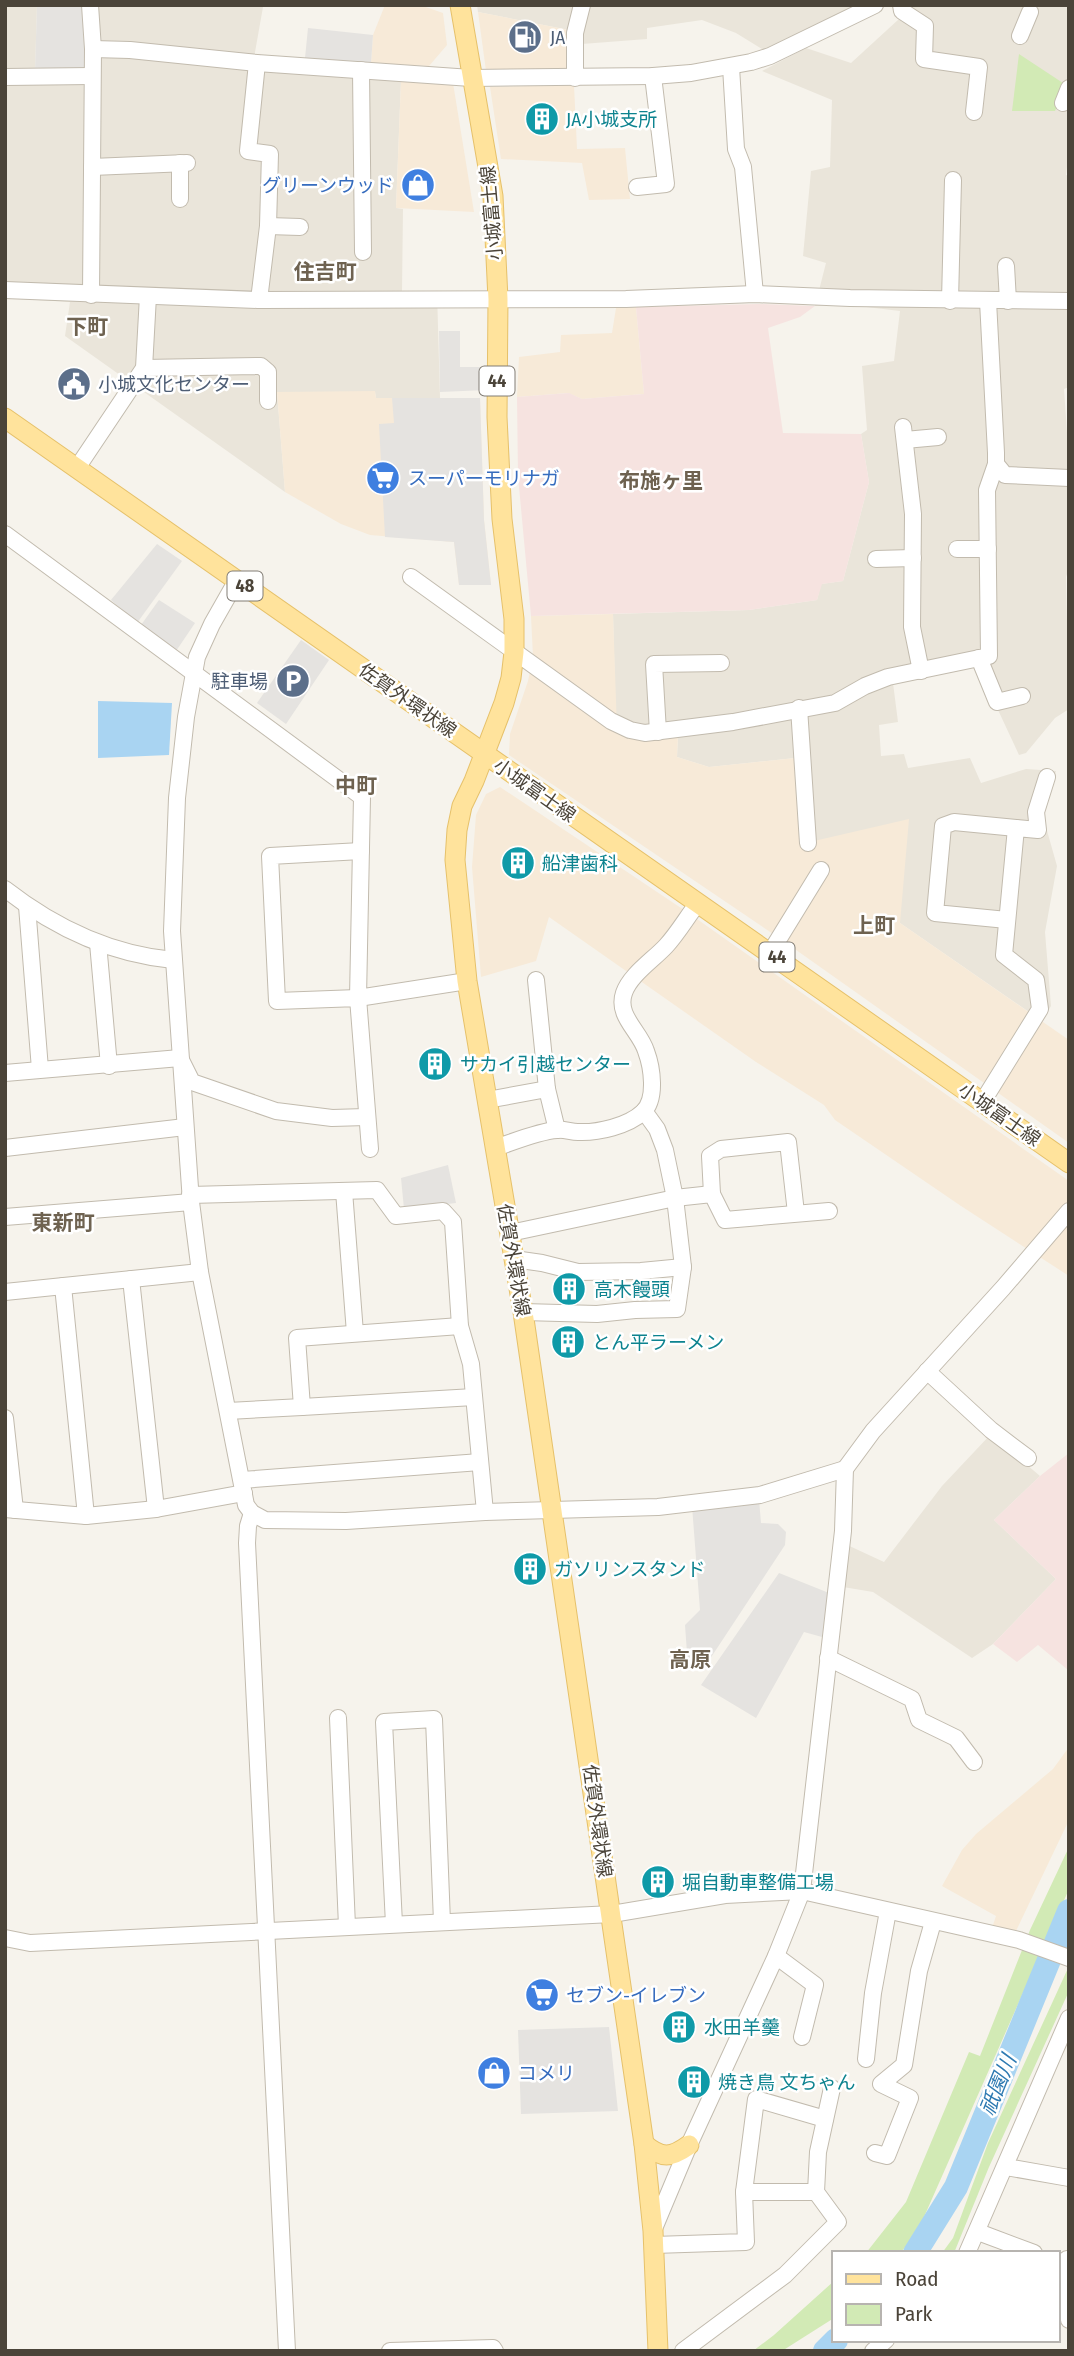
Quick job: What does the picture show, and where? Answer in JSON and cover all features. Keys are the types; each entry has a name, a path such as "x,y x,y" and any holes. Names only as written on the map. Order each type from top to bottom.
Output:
{"main road":[{"name":"小城富士線","path":"460,5 493,196 498,299 498,430 502,519 514,619 511,678 484,754 1069,1163"},
{"name":"佐賀外環状線","path":"5,418 484,754 462,806 457,831 456,860 467,981 554,1510 612,1914 644,2144 654,2238 658,2351"},
{"path":"644,2144 654,2153 665,2155 676,2154 690,2145"}],"street":[{"path":"90,5 93,49 92,295"},
{"path":"575,78 575,33 582,5"},
{"path":"93,49 471,78 653,76 732,67 770,56 875,5"},
{"path":"901,5 902,11 925,26 924,59 979,67 974,112"},
{"path":"1020,36 1027,8"},
{"path":"257,63 248,152 270,154 268,226 258,300"},
{"path":"732,67 736,149 743,167 755,295"},
{"path":"361,70 363,252"},
{"path":"5,77 91,76"},
{"path":"637,187 666,184 653,76"},
{"path":"92,167 183,163 180,199"},
{"path":"950,301 953,180"},
{"path":"268,226 300,227"},
{"path":"1006,266 1008,301"},
{"path":"5,290 258,300 626,299 755,295 950,301 1069,301"},
{"path":"77,468 144,368 148,296"},
{"path":"411,577 611,721 630,730 645,733 733,722 835,703 888,677 989,656 987,489 996,464 988,301"},
{"path":"144,368 261,366 268,372 268,401"},
{"path":"921,671 912,627 913,514 904,433 938,438"},
{"path":"996,464 1005,475 1069,478"},
{"path":"5,534 362,797 358,998 370,1149"},
{"path":"957,550 988,549"},
{"path":"876,559 913,558"},
{"path":"237,580 197,657 177,798 172,911 190,1198 200,1272 246,1505 252,1513 265,1520 346,1521 485,1512 658,1507 760,1495 845,1469"},
{"path":"979,658 997,702 1023,696"},
{"path":"657,732 654,664 721,663"},
{"path":"799,708 808,843"},
{"path":"1007,919 935,913 943,826 954,822 1038,830 1036,812 1046,777"},
{"path":"983,1101 1040,1009 1036,980 1003,955 1016,828"},
{"path":"361,851 270,856 277,1002 358,998 467,981"},
{"path":"770,953 821,870"},
{"path":"5,889 53,923 112,949 144,957 173,960"},
{"path":"495,1147 557,1130 594,1132 630,1120 644,1111 652,1093 650,1070 646,1049 625,1016 622,1004 624,994 629,984 668,944 698,903"},
{"path":"27,906 40,1069"},
{"path":"98,943 109,1066"},
{"path":"536,980 547,1088 557,1130"},
{"path":"5,1073 180,1058"},
{"path":"180,1058 192,1082 276,1111 332,1118 366,1117"},
{"path":"487,1100 547,1088"},
{"path":"523,1312 597,1314 677,1309 683,1267 675,1198 665,1150 657,1129 644,1111"},
{"path":"5,1148 185,1127"},
{"path":"796,1213 788,1142 721,1149 710,1156 712,1194 725,1220 829,1211"},
{"path":"5,1217 190,1198 377,1190 396,1216 443,1211 453,1222 460,1326 471,1364 485,1512"},
{"path":"344,1191 355,1333"},
{"path":"510,1233 675,1198 712,1194"},
{"path":"825,2119 756,2099 744,2192 746,2242 654,2238 690,2145 776,1956 802,1891 843,1531 845,1469 873,1431 1069,1211"},
{"path":"514,1259 578,1272 669,1270 683,1267"},
{"path":"5,1292 200,1272"},
{"path":"131,1279 156,1509"},
{"path":"63,1286 86,1516"},
{"path":"302,1406 297,1338 460,1326"},
{"path":"928,1371 991,1430 1028,1458"},
{"path":"228,1411 474,1397"},
{"path":"5,1418 10,1509 86,1516 156,1509 243,1487 480,1462"},
{"path":"252,1513 247,1543 287,2351"},
{"path":"828,1658 912,1699 919,1720 956,1738 974,1762"},
{"path":"338,1718 347,1926"},
{"path":"394,1924 384,1722 434,1718 442,1922"},
{"path":"5,1938 30,1943 612,1914 725,1895 802,1891 1019,1940 1069,1958"},
{"path":"866,2059 873,1993 888,1911"},
{"path":"875,2153 887,2156 910,2098 881,2084 904,2065 919,1971 933,1922"},
{"path":"776,1956 815,1985 802,2037"},
{"path":"968,2251 1062,2049 1069,2018"},
{"path":"683,2351 785,2274 838,2222 816,2192 818,2152 832,2088"},
{"path":"1006,2167 1069,2178"},
{"path":"744,2192 816,2192"},
{"path":"978,2232 1029,2251"},
{"path":"1065,2259 1069,2319"},
{"path":"390,2351 494,2348 495,2351"}],"shaded area":[{"path":"5,5 37,5 35,71 84,5 242,5 263,7 252,69 401,80 396,208 403,209 402,291 437,291 440,398 376,398 375,392 277,392 285,492 65,336 70,302 5,298"},
{"path":"37,5 84,5 84,70 35,71"},
{"path":"385,5 420,5 443,13 447,45 429,66 371,63 373,35"},
{"path":"477,5 860,5 767,52 736,33 702,20 647,28 647,39 569,45 569,30 478,12"},
{"path":"895,5 1069,5 1069,150 1066,175 1069,176 1069,387 1064,389 1069,462 1069,568 1066,577 1069,709 1055,718 1026,753 1019,755 977,665 893,683 898,722 879,725 881,756 904,754 908,768 970,758 981,783 1026,769 1056,771 1042,813 1057,866 1045,932 1051,1006 1042,1021 900,923 814,841 805,757 709,767 677,757 678,736 616,730 613,614 749,610 817,600 821,584 843,581 869,482 861,434 867,430 862,366 894,361 900,311 841,304 815,306 826,263 803,256 811,171 830,167 832,100 762,71 806,48 851,63 899,19"},
{"name":"JA","path":"478,12 569,30 568,71 486,71"},
{"path":"308,28 373,35 371,63 305,58"},
{"path":"401,80 453,83 474,212 396,208"},
{"path":"574,85 577,149 625,148 630,199 589,200 582,163 501,159 490,87"},
{"path":"759,304 815,306 800,317 768,328 783,433 861,434 869,482 843,581 822,584 817,600 749,610 531,616 518,476 517,397 569,393 582,399 644,394 636,307"},
{"path":"636,307 644,394 582,399 568,393 517,397 519,357 560,352 561,335 612,333 616,308"},
{"path":"439,331 460,331 460,367 486,367 486,390 440,392"},
{"name":"スーパーモリナガ","path":"375,391 376,398 480,398 484,520 491,585 459,585 454,542 370,535 341,524 285,492 277,392"},
{"path":"392,398 480,398 484,520 491,585 459,585 454,542 385,537 379,424 394,423"},
{"path":"157,544 182,561 137,623 111,600"},
{"path":"159,600 195,623 174,654 141,625"},
{"path":"613,614 617,730 678,735 677,757 709,767 805,757 814,841 909,819 900,923 1069,1040 1069,1143 782,940 509,755 510,734 533,657 531,616"},
{"name":"駐車場","path":"301,640 329,660 286,724 257,703"},
{"path":"500,787 687,912 1069,1181 1069,1276 835,1120 824,1105 756,1062 549,917 536,961 481,977 472,867 476,815 486,794"},
{"path":"448,1165 456,1203 404,1209 401,1178"},
{"path":"991,1434 1040,1476 994,1520 1056,1579 993,1644 972,1658 873,1592 843,1587 843,1543 884,1562 942,1486"},
{"path":"1069,1453 1068,1670 1038,1645 1017,1662 993,1644 1056,1579 994,1520 1040,1476"},
{"path":"759,1499 761,1523 778,1524 786,1532 785,1545 704,1668 688,1667 685,1625 700,1610 692,1506"},
{"path":"779,1573 829,1593 822,1637 804,1632 756,1718 701,1685"},
{"path":"1069,1747 1069,1820 1015,1933 992,1928 996,1916 942,1886 962,1850 976,1834 1053,1769"},
{"path":"609,2027 618,2111 521,2114 518,2030"}],"green space":[{"path":"1019,54 1066,85 1055,111 1012,111"},
{"path":"1069,1847 1069,1889 916,2235 902,2251 868,2251 906,2202 969,2052 980,2056 1030,1930"},
{"path":"1069,1966 1069,1991 989,2167 955,2251 943,2251 953,2238 988,2143"},
{"path":"832,2283 832,2319 782,2351 753,2351"}],"water":[{"path":"98,701 172,703 169,755 98,758"}],"waterway":[{"name":"祇園川","path":"916,2251 956,2187 1069,1911"},
{"name":"祇園川","path":"825,2351 834,2342"}],"place":[{"name":"JA","path":"525,37"},
{"name":"JA小城支所","path":"542,119"},
{"name":"グリーンウッド","path":"418,185"},
{"name":"小城文化センター","path":"74,384"},
{"name":"スーパーモリナガ","path":"383,478"},
{"name":"駐車場","path":"293,681"},
{"name":"船津歯科","path":"518,863"},
{"name":"サカイ引越センター","path":"435,1064"},
{"name":"高木饅頭","path":"569,1289"},
{"name":"とん平ラーメン","path":"568,1342"},
{"name":"ガソリンスタンド","path":"530,1569"},
{"name":"堀自動車整備工場","path":"658,1882"},
{"name":"セブン-イレブン","path":"542,1995"},
{"name":"水田羊羹","path":"679,2027"},
{"name":"コメリ","path":"494,2073"},
{"name":"焼き鳥 文ちゃん","path":"694,2082"}],"district":[{"name":"住吉町","path":"325,272"},
{"name":"下町","path":"87,327"},
{"name":"布施ヶ里","path":"661,481"},
{"name":"中町","path":"356,786"},
{"name":"上町","path":"874,926"},
{"name":"東新町","path":"63,1223"},
{"name":"高原","path":"690,1660"}]}
